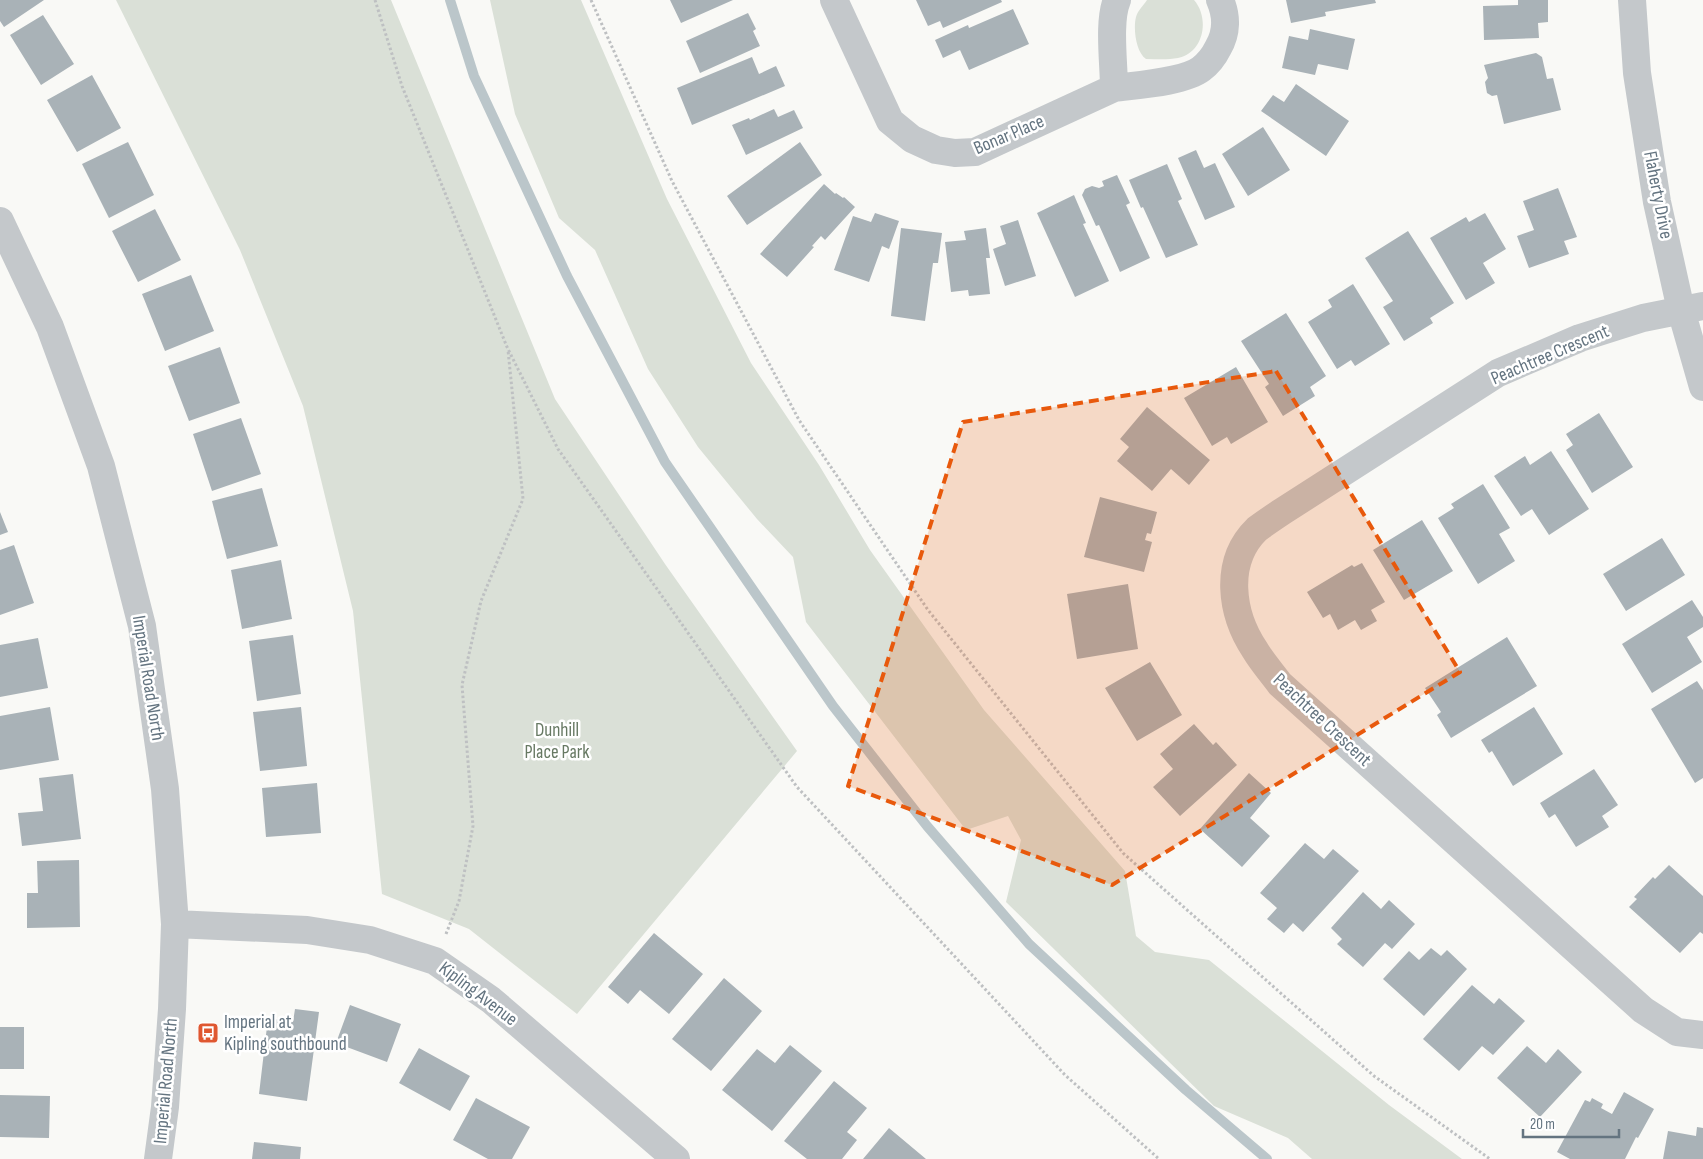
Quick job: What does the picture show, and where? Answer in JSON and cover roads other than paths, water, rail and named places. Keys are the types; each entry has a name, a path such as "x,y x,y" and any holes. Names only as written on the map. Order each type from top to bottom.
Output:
{"street":[{"name":"Bonar Place","path":"834,0 890,121 912,138 936,150 955,154 975,152 1114,88 1187,76 1200,70 1212,59 1223,41 1226,22 1220,0"},
{"path":"1114,88 1112,29 1114,7 1117,0"},
{"name":"Flaherty Drive","path":"1632,0 1637,73 1656,193 1692,308 1703,387"},
{"name":"Imperial Road North","path":"0,221 50,327 100,466 142,626 165,789 175,924 172,1010 158,1159"},
{"name":"Peachtree Crescent","path":"1692,308 1643,318 1580,338 1498,374 1481,384 1282,511 1257,530 1243,548 1236,567 1234,594 1240,621 1254,650 1280,684 1643,1010 1676,1032 1703,1035"},
{"name":"Kipling Avenue","path":"175,924 307,930 370,940 435,961 490,1000 676,1159"}],"waterway":[{"path":"450,0 474,76 567,276 665,462 833,706 927,826 1029,944 1186,1090 1267,1159"}],"place":[{"name":"Imperial at Kipling southbound","path":"208,1033"}],"park label":[{"name":"Dunhill Place Park","path":"557,741"}]}
